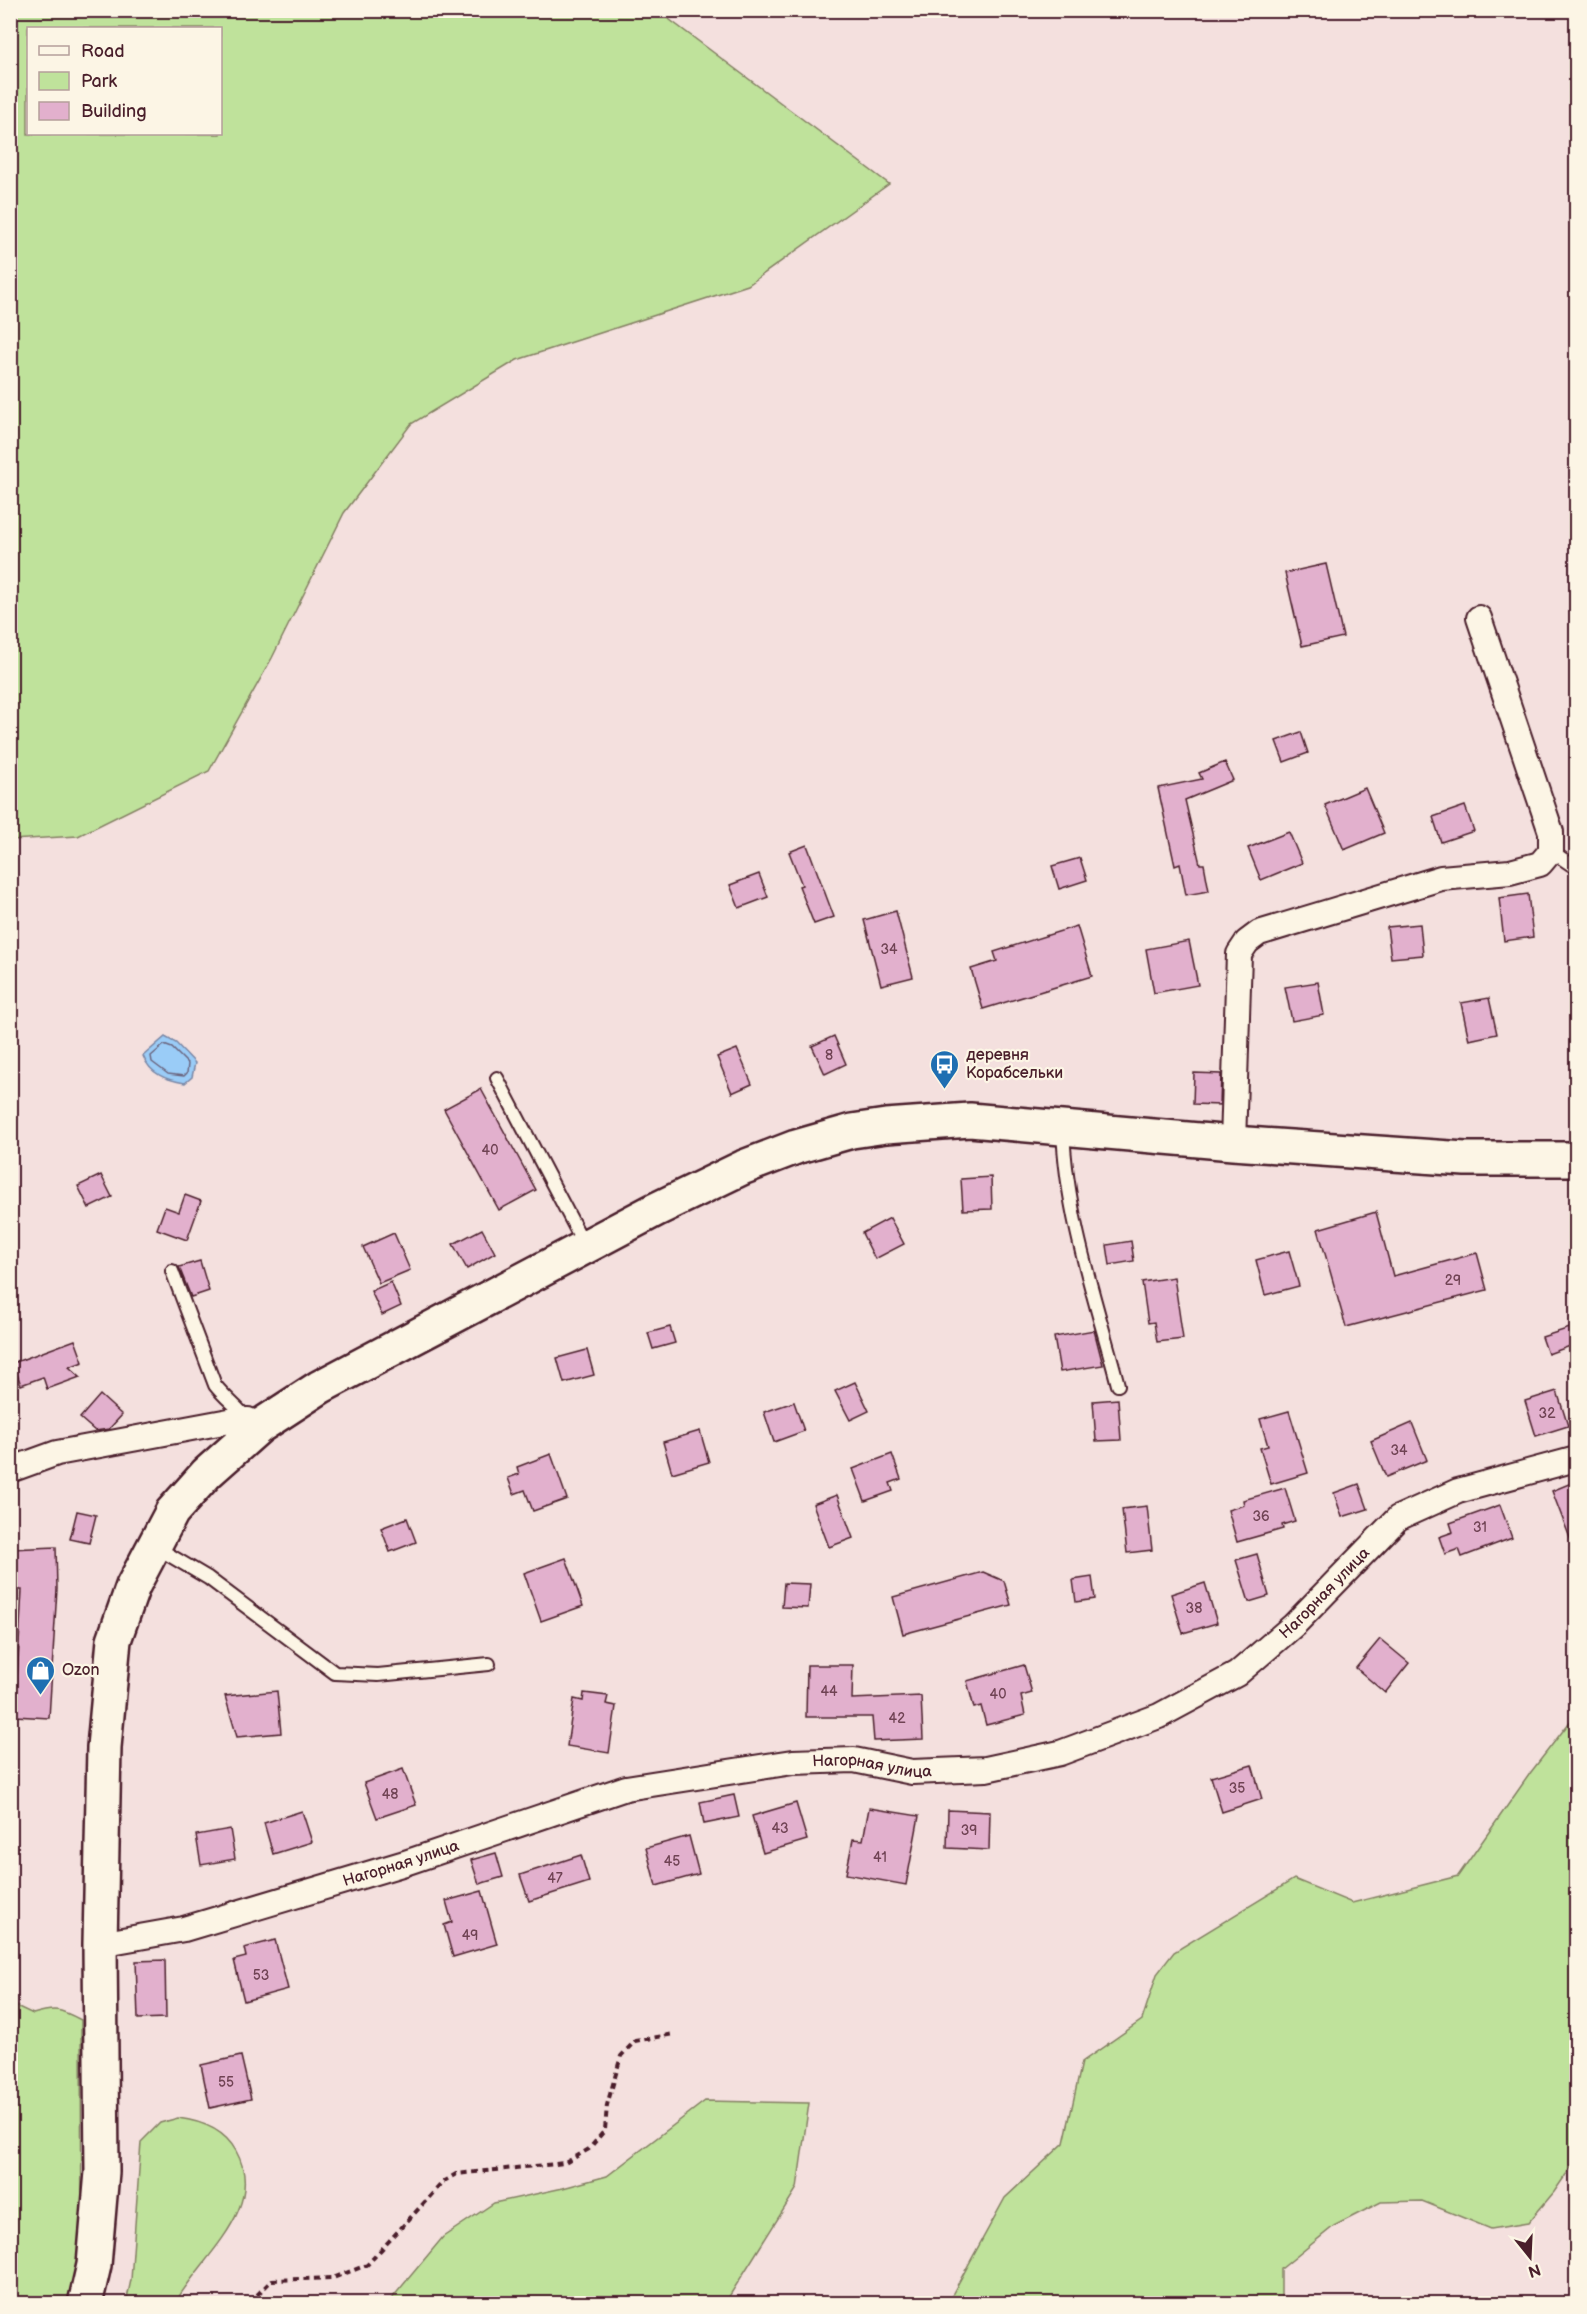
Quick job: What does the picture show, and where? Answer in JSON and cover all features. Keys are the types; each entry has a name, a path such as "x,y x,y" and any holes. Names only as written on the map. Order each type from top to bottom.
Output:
{"main road":[{"path":"85,2304 94,2265 102,2172 100,1944 104,1748 114,1640 133,1586 172,1512 254,1423 655,1210 744,1167 796,1147 852,1131 886,1126 970,1120 1233,1143 1465,1159 1576,1159"}],"street":[{"path":"1233,1143 1239,954 1247,942 1259,933 1441,878 1510,872 1540,864 1551,851 1551,832 1479,618"},
{"path":"10,1470 57,1453 229,1421 254,1423"},
{"name":"Нагорная улица","path":"100,1944 184,1929 405,1863 626,1788 793,1762 854,1760 912,1772 986,1769 1060,1753 1159,1716 1237,1674 1294,1625 1398,1518 1458,1491 1576,1459"}],"lane":[{"path":"1551,851 1576,868"},
{"path":"497,1078 585,1247"},
{"path":"1063,1128 1064,1163 1080,1243 1118,1385"},
{"path":"172,1271 215,1385 224,1397 254,1423"},
{"path":"153,1545 208,1578 335,1673 378,1675 489,1664"}],"path":[{"path":"252,2304 256,2296 272,2280 333,2278 367,2265 444,2181 456,2174 565,2163 589,2149 605,2130 607,2105 621,2056 635,2041 674,2034"}],"green space":[{"path":"10,11 658,11 889,184 748,285 517,360 411,424 344,513 272,658 209,771 78,836 11,840"},
{"path":"1576,1714 1576,2160 1554,2192 1528,2223 1491,2229 1422,2201 1381,2202 1334,2226 1281,2269 1281,2303 950,2303 953,2293 1005,2198 1064,2143 1082,2062 1142,2020 1157,1974 1174,1952 1294,1879 1352,1903 1458,1876 1531,1772"},
{"path":"10,2003 33,2014 58,2010 81,2020 82,2261 70,2303 11,2303"},
{"path":"705,2101 809,2103 797,2188 725,2303 388,2303 443,2237 494,2203 607,2176"},
{"path":"178,2118 212,2127 231,2143 244,2172 244,2192 238,2212 227,2231 175,2303 126,2303 131,2280 141,2142 160,2123"}],"water":[{"path":"165,1037 176,1043 195,1063 192,1077 185,1083 171,1080 154,1072 143,1056"}],"building":[{"path":"1326,564 1343,637 1302,646 1285,573"},
{"path":"1301,732 1308,753 1284,762 1276,741"},
{"path":"1225,762 1233,780 1185,800 1200,864 1204,864 1209,891 1186,895 1180,864 1175,866 1158,788 1202,779 1199,773"},
{"path":"1365,788 1384,833 1344,850 1325,805"},
{"path":"1465,806 1474,831 1441,842 1433,817"},
{"path":"1289,832 1302,863 1261,880 1248,848"},
{"path":"807,845 834,917 814,924 789,852"},
{"path":"1080,858 1087,880 1059,889 1052,866"},
{"path":"759,874 768,897 739,908 730,885"},
{"path":"1528,894 1533,937 1504,941 1499,898"},
{"path":"896,911 913,977 881,985 864,920"},
{"path":"1420,924 1423,955 1391,958 1387,927"},
{"path":"1077,926 1092,976 983,1009 971,969 997,961 994,952"},
{"path":"1189,941 1198,985 1154,993 1146,949"},
{"path":"1318,982 1324,1015 1292,1021 1285,987"},
{"path":"1489,998 1497,1034 1469,1040 1461,1003"},
{"path":"834,1036 846,1064 825,1074 812,1046"},
{"path":"737,1049 752,1084 732,1093 717,1057"},
{"path":"1194,1073 1221,1074 1220,1105 1193,1104"},
{"path":"481,1089 536,1190 499,1210 444,1109"},
{"path":"101,1175 112,1197 89,1208 78,1186"},
{"path":"991,1177 992,1209 963,1210 961,1179"},
{"path":"185,1195 201,1201 187,1240 157,1229 165,1207 179,1212"},
{"path":"1376,1212 1393,1276 1477,1253 1487,1290 1346,1327 1318,1229"},
{"path":"890,1218 904,1244 875,1259 862,1233"},
{"path":"482,1229 495,1253 467,1269 453,1244"},
{"path":"394,1233 410,1270 379,1283 363,1247"},
{"path":"1131,1241 1134,1261 1110,1265 1107,1245"},
{"path":"1289,1251 1299,1286 1265,1295 1256,1260"},
{"path":"200,1261 209,1291 191,1297 179,1267"},
{"path":"1174,1277 1183,1339 1157,1342 1154,1322 1148,1323 1142,1282"},
{"path":"391,1282 401,1306 382,1315 371,1291"},
{"path":"1576,1326 1576,1344 1548,1354 1542,1337"},
{"path":"670,1327 675,1343 653,1349 648,1333"},
{"path":"1094,1330 1103,1365 1060,1372 1054,1337"},
{"path":"75,1340 83,1362 69,1367 80,1377 47,1389 43,1377 21,1385 13,1363"},
{"path":"587,1350 594,1375 564,1383 557,1358"},
{"path":"855,1382 869,1411 850,1420 835,1391"},
{"path":"1557,1391 1568,1426 1536,1436 1525,1401"},
{"path":"100,1395 122,1415 109,1429 95,1431 80,1418"},
{"path":"1118,1399 1121,1440 1096,1441 1093,1401"},
{"path":"794,1402 804,1431 774,1442 764,1412"},
{"path":"1289,1411 1308,1473 1271,1484 1260,1448 1268,1446 1260,1419"},
{"path":"1412,1423 1427,1460 1386,1477 1371,1441"},
{"path":"700,1431 709,1462 672,1473 663,1442"},
{"path":"551,1454 567,1499 533,1511 525,1490 514,1494 508,1478 519,1474 517,1467"},
{"path":"892,1454 901,1479 890,1483 893,1491 865,1501 853,1469"},
{"path":"1576,1481 1576,1551 1575,1551 1552,1491"},
{"path":"1359,1484 1368,1509 1342,1517 1334,1493"},
{"path":"1285,1488 1295,1521 1282,1525 1283,1529 1237,1542 1228,1510 1244,1505 1243,1500"},
{"path":"837,1495 853,1538 829,1547 813,1504"},
{"path":"1500,1505 1512,1538 1462,1557 1459,1549 1445,1554 1439,1537 1453,1532 1450,1523"},
{"path":"1147,1506 1152,1550 1127,1553 1122,1509"},
{"path":"77,1511 96,1515 89,1543 70,1539"},
{"path":"407,1518 416,1542 390,1552 381,1528"},
{"path":"56,1547 57,1589 49,1718 15,1716 22,1590 10,1590 10,1549"},
{"path":"1257,1554 1269,1596 1249,1602 1236,1560"},
{"path":"566,1558 583,1606 541,1621 524,1573"},
{"path":"983,1572 1004,1581 1011,1605 903,1634 893,1597"},
{"path":"1092,1577 1095,1599 1076,1602 1073,1580"},
{"path":"784,1583 810,1584 808,1608 782,1607"},
{"path":"1205,1583 1217,1623 1183,1633 1171,1594"},
{"path":"1380,1639 1409,1663 1385,1693 1356,1668"},
{"path":"807,1665 853,1665 852,1699 921,1696 923,1739 874,1741 872,1717 806,1717"},
{"path":"1024,1665 1032,1693 1021,1696 1025,1715 986,1725 981,1706 974,1708 967,1681"},
{"path":"277,1691 281,1733 237,1737 225,1696"},
{"path":"584,1693 608,1696 606,1704 616,1706 609,1753 567,1746 574,1699 583,1701"},
{"path":"1252,1765 1262,1799 1222,1812 1211,1777"},
{"path":"403,1769 416,1805 377,1818 364,1783"},
{"path":"734,1795 739,1817 704,1824 700,1802"},
{"path":"796,1803 807,1840 763,1853 752,1816"},
{"path":"869,1808 919,1816 906,1885 846,1874 853,1839 863,1840"},
{"path":"948,1810 990,1812 989,1850 947,1848"},
{"path":"302,1811 312,1842 273,1854 264,1823"},
{"path":"230,1829 235,1859 201,1865 196,1835"},
{"path":"689,1836 699,1874 656,1886 646,1848"},
{"path":"496,1853 503,1877 479,1884 471,1860"},
{"path":"581,1855 589,1882 529,1901 520,1875"},
{"path":"482,1891 497,1944 453,1957 444,1925 452,1922 446,1901"},
{"path":"275,1940 288,1989 244,2001 234,1960 246,1957 244,1948"},
{"path":"165,1960 166,2018 138,2019 136,1961"},
{"path":"241,2056 251,2099 210,2108 201,2065"}],"place":[{"name":"деревня Корабсельки","path":"945,1090"},
{"name":"Ozon","path":"41,1696"}]}
